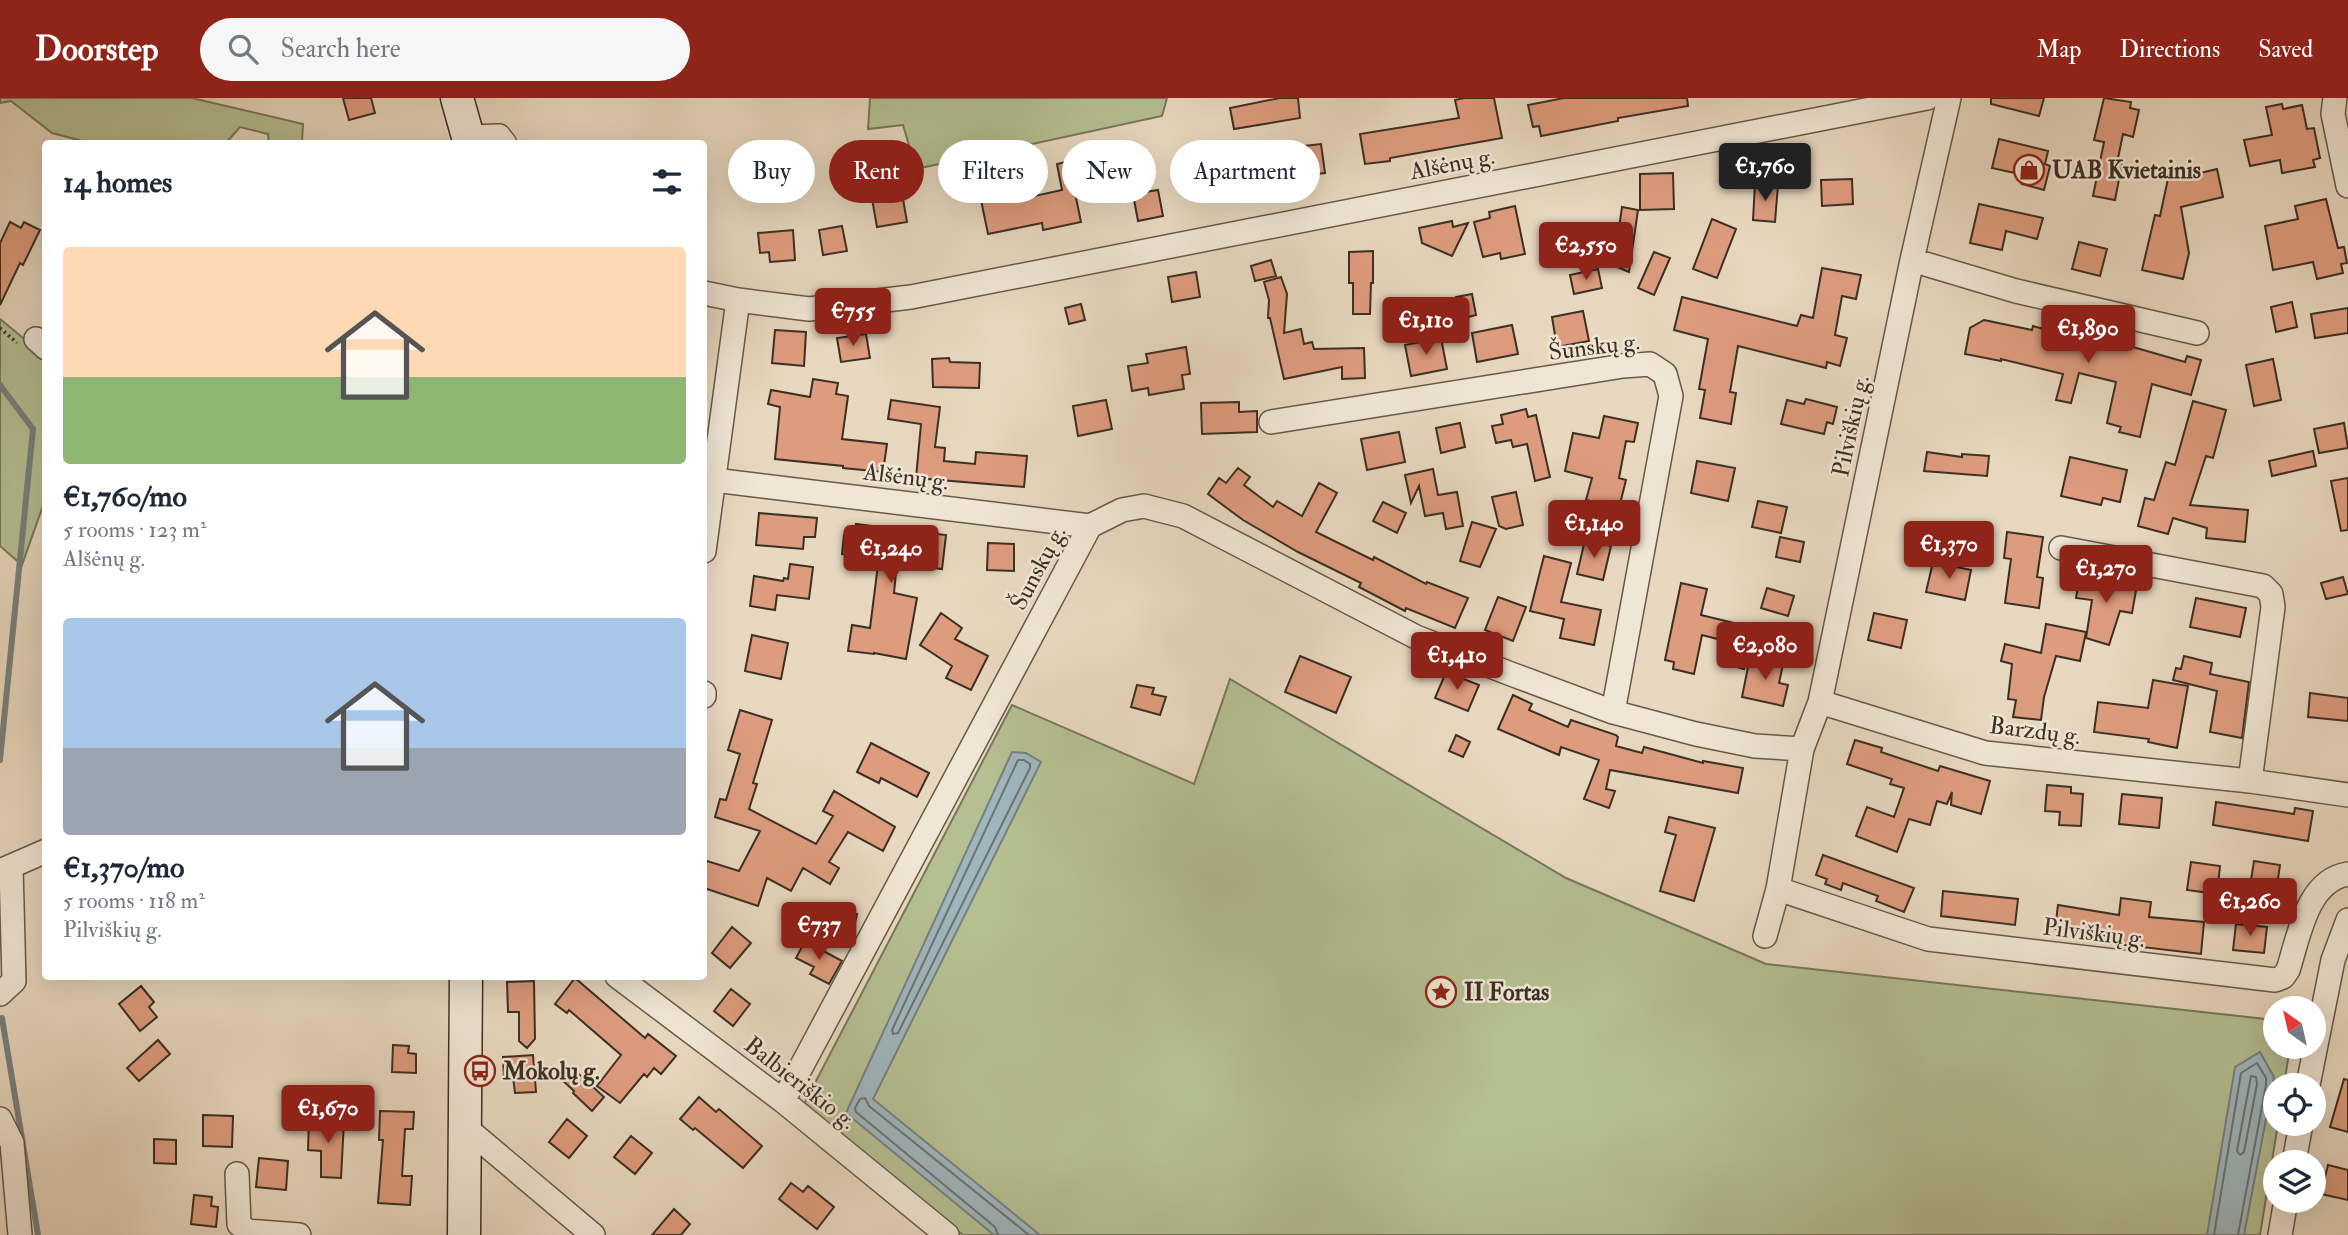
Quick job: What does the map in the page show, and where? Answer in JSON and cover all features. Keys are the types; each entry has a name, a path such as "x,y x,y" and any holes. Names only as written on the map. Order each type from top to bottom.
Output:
{"main road":[{"path":"457,98 470,140"},
{"path":"464,1235 466,980"}],"street":[{"name":"Alšėnų g.","path":"707,294 809,309 911,297 1927,98"},
{"name":"Pilviškių g.","path":"1765,936 1778,889 1802,749 1820,702 1912,260 1949,98"},
{"path":"2335,98 2333,114 2348,186"},
{"path":"470,140 499,135 502,140"},
{"path":"1912,260 2016,291 2197,333"},
{"path":"707,530 738,300"},
{"name":"Šunskų g.","path":"1271,422 1623,366 1650,364 1665,374 1671,396 1613,712"},
{"name":"Alšėnų g.","path":"714,480 1090,526"},
{"name":"Šunskų g.","path":"783,1101 1090,526 1122,510 1144,506 1183,516 1416,637 1613,712 1755,747 1802,749"},
{"path":"2061,548 2263,586 2271,594 2273,607 2250,781"},
{"name":"Barzdų g.","path":"1820,702 1985,753 2250,781 2348,795"},
{"path":"0,994 14,981 6,869 42,853"},
{"name":"Pilviškių g.","path":"1778,889 1928,939 2275,980 2288,970 2309,904 2334,876 2348,874"},
{"path":"2311,1073 2348,920"},
{"name":"Balbieriškio g.","path":"622,980 783,1101 947,1235"},
{"path":"0,1119 12,1143 20,1235"},
{"path":"466,1128 593,1235"},
{"path":"237,1174 239,1224 247,1231 299,1235"},
{"path":"2280,1235 2284,1213"}],"green space":[{"path":"0,98 192,98 303,124 302,140 269,140 268,134 240,127 229,140 79,140 52,133 11,101 0,103"},
{"path":"870,98 1167,98 1162,116 1048,141 938,140 938,164 924,167 924,140 907,140 903,125 868,129"},
{"path":"0,319 42,354 42,508 22,565 0,546"},
{"name":"II Fortas","path":"1230,679 1566,878 1766,964 2263,1019 2263,1059 2288,1059 2286,1073 2263,1073 2263,1136 2276,1136 2274,1150 2263,1150 2264,1213 2260,1235 963,1235 804,1104 1012,705 1194,784"}],"water":[{"path":"1012,752 1026,753 1041,762 873,1099 1040,1235 994,1235 846,1113"},
{"path":"2260,1052 2272,1073 2263,1073 2263,1135 2244,1235 2207,1235 2235,1067"}],"building":[{"path":"343,98 371,98 375,113 349,120"},
{"path":"1280,98 1298,98 1300,118 1234,129 1230,108"},
{"path":"1494,98 1502,138 1365,164 1360,134 1459,118 1455,100"},
{"path":"1564,98 1687,98 1688,106 1618,118 1618,121 1541,136 1539,126 1533,127 1528,105"},
{"path":"1991,98 2044,98 2039,116 1991,104"},
{"path":"2104,98 2131,102 2130,108 2139,110 2133,137 2123,134 2117,163 2122,164 2115,200 2093,196 2104,142 2094,140"},
{"path":"2282,104 2283,109 2302,105 2307,129 2314,128 2320,158 2313,160 2315,167 2282,173 2280,160 2250,166 2244,140 2272,135 2266,107"},
{"path":"1999,139 2048,151 2045,164 2050,166 2044,190 2022,184 2024,175 1992,168"},
{"path":"1320,144 1325,173 1320,174"},
{"path":"1062,163 1062,190 1057,164"},
{"path":"2217,169 2223,197 2181,207 2189,253 2183,279 2142,270 2155,215 2160,216 2169,174 2188,176"},
{"path":"1673,173 1674,209 1640,210 1640,174"},
{"path":"1852,179 1853,204 1822,206 1821,180"},
{"path":"1755,184 1778,185 1775,222 1753,220"},
{"path":"1062,190 1062,203 1077,203 1081,222 1043,230 1042,223 988,234 982,203 1048,203 1048,193"},
{"path":"1156,190 1163,216 1138,221 1135,203 1156,203"},
{"path":"2326,199 2338,248 2344,247 2347,263 2341,264 2343,273 2317,279 2313,262 2273,270 2265,226 2298,219 2295,206"},
{"path":"873,203 904,203 907,222 877,227"},
{"path":"1979,204 2043,218 2037,239 2006,231 2002,250 1970,243"},
{"path":"1515,206 1525,254 1501,259 1500,253 1483,257 1474,222 1490,218 1489,212"},
{"path":"1622,207 1638,210 1629,272 1580,251 1618,235"},
{"path":"1712,219 1736,229 1717,278 1693,269"},
{"path":"1452,221 1453,227 1468,223 1452,256 1422,243 1419,228"},
{"path":"10,222 21,228 24,222 40,230 23,265 20,263 0,305 0,243"},
{"path":"842,226 847,251 823,255 819,230"},
{"path":"793,230 795,260 770,262 769,252 760,253 758,233"},
{"path":"2079,242 2107,249 2100,276 2072,269"},
{"path":"1373,251 1370,314 1353,314 1349,252"},
{"path":"1654,252 1670,258 1654,295 1638,288"},
{"path":"1271,260 1276,276 1255,281 1251,266"},
{"path":"1822,268 1861,275 1856,299 1842,296 1835,335 1847,338 1840,366 1827,362 1826,368 1738,346 1730,392 1736,393 1731,424 1700,418 1705,390 1699,389 1708,339 1674,330 1682,297 1797,326 1801,315 1813,318"},
{"path":"1598,269 1602,288 1574,294 1570,275"},
{"path":"1196,272 1200,297 1172,302 1168,277"},
{"path":"1281,277 1287,294 1284,333 1301,329 1304,344 1312,342 1314,349 1364,348 1365,378 1342,379 1342,367 1284,379 1268,318 1269,300 1264,282"},
{"path":"1472,294 1476,315 1460,319 1456,297"},
{"path":"2292,302 2297,327 2276,332 2271,307"},
{"path":"1081,304 1085,320 1069,324 1065,308"},
{"path":"2348,308 2348,333 2315,338 2311,314"},
{"path":"1583,311 1589,341 1557,347 1552,317"},
{"path":"1984,320 2032,330 2033,326 2051,331 2052,327 2134,345 2133,347 2185,362 2187,356 2201,360 2191,395 2152,384 2140,437 2119,432 2121,427 2107,423 2116,382 2079,373 2071,403 2056,400 2063,374 2001,359 1965,354 1970,328"},
{"path":"1512,325 1518,354 1477,362 1472,333"},
{"path":"775,330 806,332 804,366 772,363"},
{"path":"866,334 870,358 841,362 837,338"},
{"path":"1441,338 1447,369 1411,376 1405,345"},
{"path":"1186,347 1190,374 1182,375 1184,389 1149,395 1148,388 1132,391 1128,366 1148,363 1146,354"},
{"path":"949,358 950,362 980,363 979,388 933,387 932,359"},
{"path":"2273,359 2281,400 2254,406 2246,365"},
{"path":"813,379 838,383 836,394 848,396 842,439 887,444 883,472 775,459 780,407 768,404 771,390 810,397"},
{"path":"1806,399 1837,407 1833,424 1827,422 1824,434 1781,424 1787,400 1804,404"},
{"path":"891,400 940,407 935,447 945,448 944,461 975,464 976,452 1027,456 1024,487 916,478 921,424 888,419"},
{"path":"1106,400 1112,429 1078,436 1073,406"},
{"path":"2193,401 2226,410 2213,458 2206,456 2190,505 2248,510 2245,542 2206,538 2207,528 2173,518 2168,534 2138,526 2145,498 2154,500 2166,462 2175,465"},
{"path":"1239,402 1239,412 1257,411 1257,432 1202,434 1201,403"},
{"path":"1526,409 1528,417 1536,415 1550,477 1535,481 1527,444 1513,447 1511,440 1496,443 1492,426 1503,424 1501,415"},
{"path":"1604,416 1638,423 1634,442 1626,441 1619,478 1626,480 1619,508 1586,500 1592,478 1565,471 1573,433 1599,438"},
{"path":"1460,423 1465,447 1441,453 1436,428"},
{"path":"2344,423 2348,448 2319,453 2314,429"},
{"path":"1399,432 1405,462 1367,470 1361,439"},
{"path":"2313,451 2316,466 2272,476 2269,461"},
{"path":"1927,452 1962,457 1962,454 1989,456 1987,476 1924,471"},
{"path":"2070,457 2127,470 2120,502 2103,498 2101,505 2061,496"},
{"path":"1697,461 1735,468 1728,501 1691,493"},
{"path":"1238,468 1250,477 1244,485 1273,507 1277,501 1302,516 1319,483 1337,493 1316,532 1373,560 1374,557 1426,584 1427,582 1468,598 1455,628 1406,608 1405,611 1359,587 1361,583 1298,552 1243,520 1208,494 1219,478 1226,483"},
{"path":"1433,469 1438,495 1457,492 1463,526 1446,529 1443,513 1425,516 1419,486 1411,503 1405,475"},
{"path":"2348,478 2348,530 2341,531 2331,481"},
{"path":"1516,492 1523,525 1506,529 1499,526 1492,497"},
{"path":"1758,501 1787,507 1781,533 1752,527"},
{"path":"1383,502 1406,513 1397,533 1373,521"},
{"path":"759,513 817,518 815,537 804,537 803,549 756,545"},
{"path":"1472,522 1496,529 1480,567 1460,561"},
{"path":"856,524 946,535 942,569 897,563 894,593 917,598 906,659 848,651 852,625 870,628 879,557 842,554 844,535 855,536"},
{"path":"2007,532 2043,537 2037,577 2043,578 2039,608 2005,603 2011,559 2004,558"},
{"path":"1780,537 1804,542 1800,562 1776,557"},
{"path":"1585,540 1611,546 1603,580 1577,574"},
{"path":"988,543 1014,544 1014,571 987,570"},
{"path":"1544,556 1571,563 1561,602 1601,610 1594,645 1560,638 1564,619 1530,611"},
{"path":"1933,562 1971,570 1965,600 1926,592"},
{"path":"790,564 813,567 809,599 777,595 775,610 750,606 754,576 783,581 784,578 788,579"},
{"path":"2090,576 2137,585 2132,613 2120,611 2109,645 2086,638 2092,600 2076,598 2079,581 2089,583"},
{"path":"2343,577 2348,594 2326,599 2321,583"},
{"path":"1681,583 1707,589 1701,615 1734,623 1729,642 1702,635 1694,674 1673,669 1674,662 1665,660"},
{"path":"1767,588 1794,596 1788,616 1761,608"},
{"path":"1498,597 1526,607 1513,641 1485,630"},
{"path":"2196,598 2246,608 2240,637 2190,627"},
{"path":"941,613 962,628 955,639 988,656 971,690 946,678 952,666 920,645"},
{"path":"1874,613 1907,620 1901,648 1868,640"},
{"path":"2046,624 2086,632 2080,661 2056,656 2044,697 2041,720 2013,717 2016,700 2008,699 2012,664 2001,661 2005,644 2041,653"},
{"path":"752,635 788,643 781,679 745,671"},
{"path":"1730,642 1749,647 1744,669 1725,664"},
{"path":"1300,656 1351,677 1336,713 1285,692"},
{"path":"2184,656 2212,663 2210,674 2249,682 2242,738 2210,732 2217,691 2173,680 2176,668 2181,669"},
{"path":"1750,657 1783,664 1779,683 1788,685 1783,706 1742,697"},
{"path":"1446,672 1479,685 1468,711 1435,698"},
{"path":"2153,680 2188,686 2177,748 2148,742 2149,739 2094,732 2098,702 2148,708"},
{"path":"1137,685 1154,688 1152,694 1166,697 1160,715 1131,707"},
{"path":"2310,693 2348,698 2348,721 2308,717"},
{"path":"1513,695 1532,704 1529,710 1568,727 1571,720 1616,735 1616,746 1642,753 1644,747 1703,763 1743,768 1738,793 1610,770 1606,789 1615,791 1609,808 1584,799 1599,760 1561,747 1559,755 1498,729"},
{"path":"740,710 772,720 753,783 757,784 749,809 816,844 833,816 823,811 834,791 895,827 883,851 848,832 829,862 839,868 830,884 803,868 791,891 767,878 758,906 707,889 707,861 739,871 760,831 715,817 720,799 726,800 740,754 728,750"},
{"path":"1456,735 1470,742 1463,757 1449,751"},
{"path":"1855,740 1882,748 1881,752 1938,771 1940,766 1990,781 1981,814 1951,805 1952,792 1947,804 1937,801 1930,825 1909,819 1897,852 1856,836 1867,807 1894,817 1904,788 1890,784 1892,779 1847,764"},
{"path":"871,743 929,773 917,797 881,778 879,783 857,772"},
{"path":"2047,785 2071,787 2071,793 2083,794 2081,826 2059,825 2060,812 2045,811"},
{"path":"2122,794 2162,798 2159,828 2119,824"},
{"path":"2216,802 2294,814 2295,808 2313,811 2308,841 2213,825"},
{"path":"1669,817 1715,828 1694,901 1660,891 1676,835 1665,832"},
{"path":"1823,855 1914,888 1904,912 1876,901 1878,896 1843,883 1841,890 1825,884 1827,879 1816,875"},
{"path":"2254,861 2280,865 2277,885 2251,880"},
{"path":"2191,862 2220,866 2217,894 2187,890"},
{"path":"1943,891 2018,899 2015,925 1941,916"},
{"path":"2121,898 2151,902 2149,917 2204,922 2201,954 2108,943 2109,936 2055,929 2058,905 2119,915"},
{"path":"834,909 857,914 852,937 830,933"},
{"path":"2236,924 2267,927 2264,953 2233,950"},
{"path":"732,927 751,943 730,968 712,953"},
{"path":"805,941 842,961 829,984 810,974 814,967 796,958"},
{"path":"573,980 577,980 645,1038 648,1034 676,1056 661,1074 654,1068 647,1077 644,1074 620,1103 597,1086 621,1055 569,1010 567,1013 555,1004"},
{"path":"534,981 535,1039 527,1048 519,1041 519,1012 508,1012 507,982"},
{"path":"141,986 154,1002 149,1007 157,1017 140,1031 119,1004"},
{"path":"731,989 750,1004 733,1026 714,1011"},
{"path":"158,1040 170,1054 139,1081 127,1068"},
{"path":"393,1045 409,1046 408,1053 416,1054 416,1073 392,1072"},
{"path":"533,1055 536,1092 515,1093 513,1077 504,1078 503,1057"},
{"path":"571,1067 604,1097 592,1111 561,1079"},
{"path":"2344,1079 2348,1080 2348,1132 2330,1127"},
{"path":"699,1097 716,1112 719,1109 762,1146 743,1168 695,1128 693,1130 680,1119"},
{"path":"380,1111 414,1112 413,1129 405,1129 402,1176 412,1176 410,1205 378,1203 383,1140 379,1140"},
{"path":"203,1115 233,1116 232,1147 203,1146"},
{"path":"309,1119 344,1121 341,1178 321,1177 321,1151 308,1150"},
{"path":"567,1119 587,1136 569,1158 549,1142"},
{"path":"631,1136 652,1153 635,1174 614,1157"},
{"path":"154,1139 176,1140 176,1164 154,1163"},
{"path":"259,1158 288,1161 286,1190 256,1187"},
{"path":"2328,1165 2348,1170 2348,1200 2326,1195"},
{"path":"791,1183 803,1192 808,1186 834,1207 817,1229 779,1199"},
{"path":"194,1195 212,1197 211,1206 218,1207 216,1227 191,1224"},
{"path":"674,1209 690,1224 681,1235 652,1235"}],"waterway":[{"path":"0,385 33,429 0,760"},
{"path":"2,1018 38,1235"}],"place":[{"name":"UAB Kvietainis","path":"2029,170"},
{"name":"II Fortas","path":"1441,992"},
{"name":"Mokolų g.","path":"480,1071"}]}
